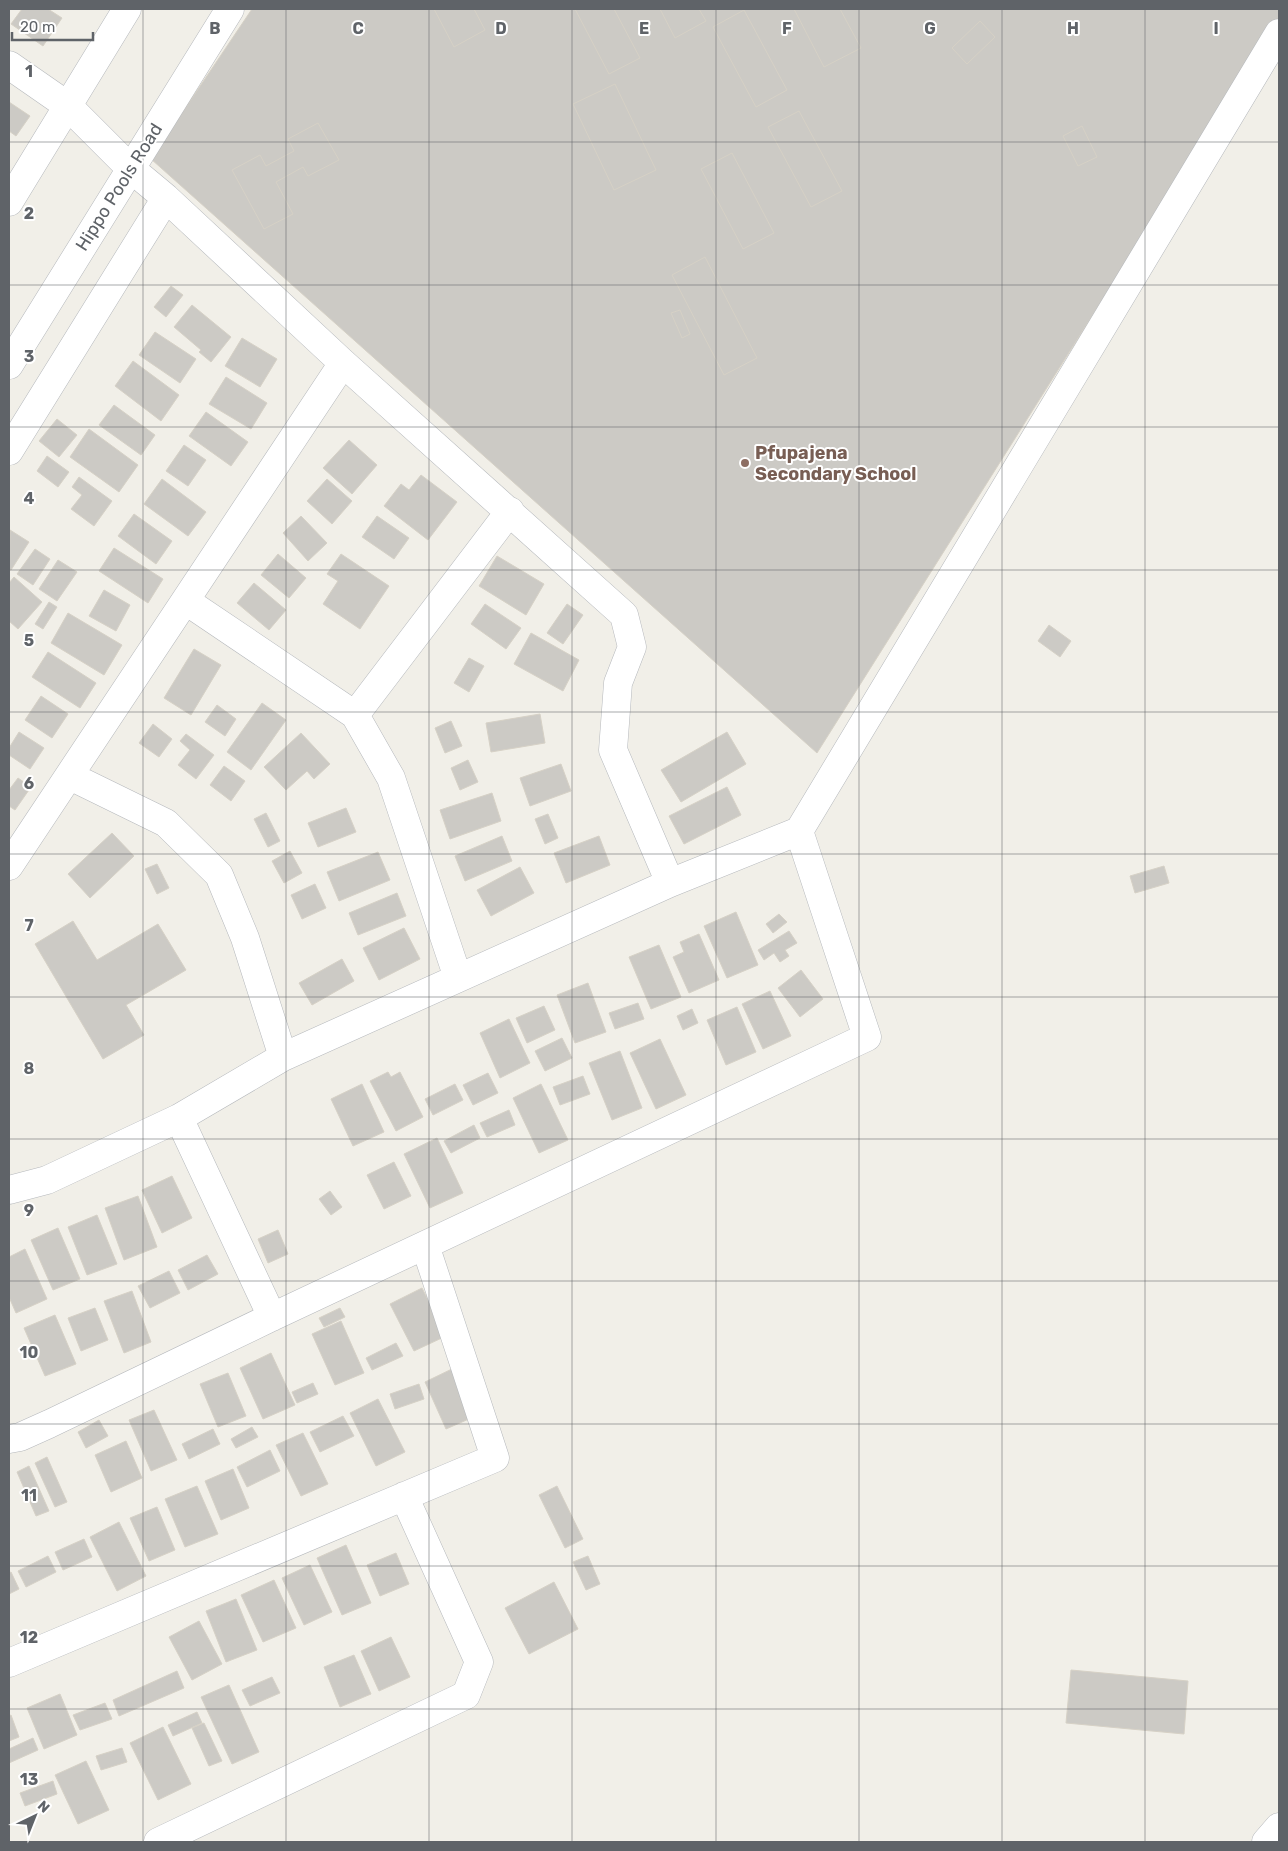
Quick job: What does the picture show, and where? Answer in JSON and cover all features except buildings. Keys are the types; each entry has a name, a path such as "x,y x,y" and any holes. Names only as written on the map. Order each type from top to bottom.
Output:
{"street":[{"path":"9,202 127,9"},
{"name":"Hippo Pools Road","path":"9,365 230,9"},
{"path":"9,1190 47,1180 179,1118 284,1057 670,883 799,831 1279,33"},
{"path":"9,64 68,106 130,168 166,198 343,363 624,615 632,647 618,683 613,750 670,883"},
{"path":"9,451 166,198"},
{"path":"9,866 343,363"},
{"path":"355,715 510,511"},
{"path":"186,601 355,715 391,778 458,978"},
{"path":"70,776 166,823 219,875 245,938 284,1057"},
{"path":"9,1439 20,1437 49,1424 866,1037 799,831"},
{"path":"179,1118 272,1317"},
{"path":"9,1663 495,1458 425,1245"},
{"path":"158,1842 466,1695 479,1662 404,1496"},
{"path":"1266,1842 1279,1827"}],"place":[{"name":"Pfupajena Secondary School","path":"745,463"}]}
